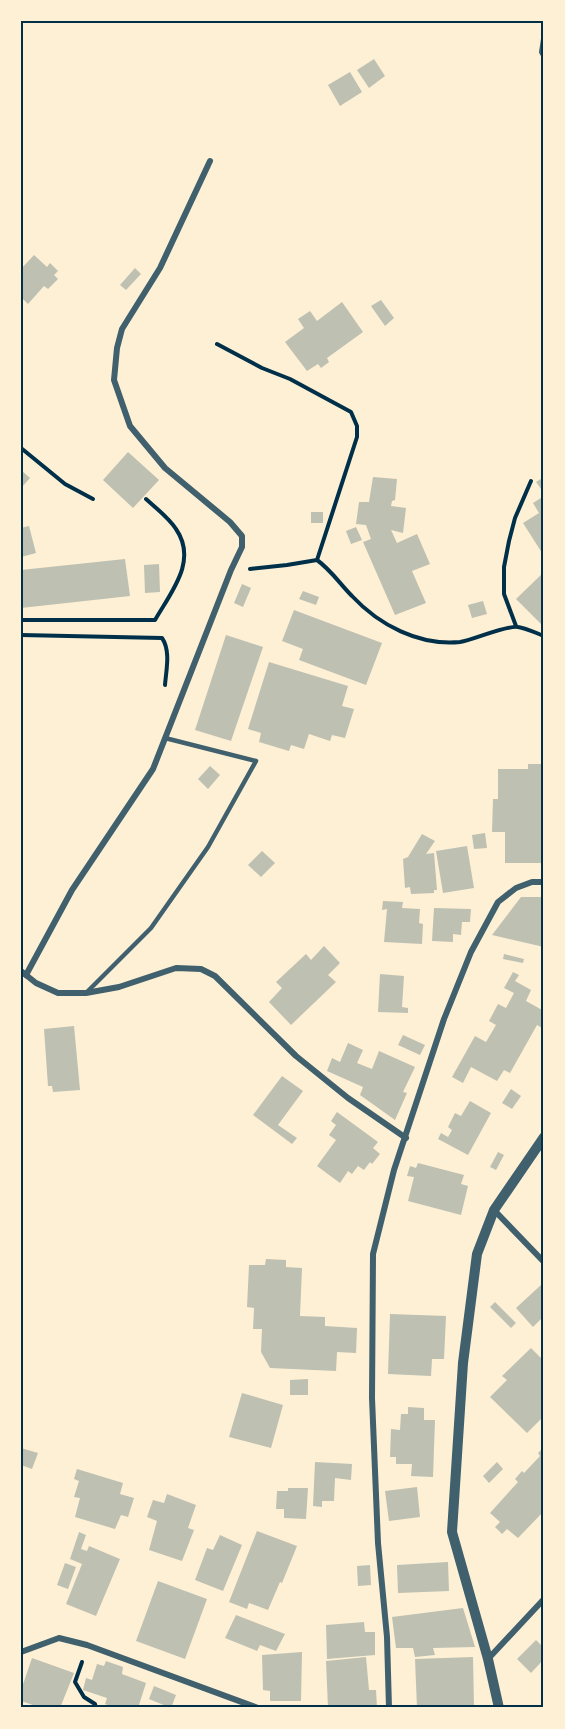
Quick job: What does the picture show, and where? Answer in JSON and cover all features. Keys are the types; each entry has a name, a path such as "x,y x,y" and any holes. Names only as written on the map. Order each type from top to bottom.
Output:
{"street":[{"path":"544,39 542,52 544,55"},
{"path":"210,161 160,268 122,329 117,348 114,380 130,426 165,468 230,522 242,536 242,547 153,769 72,890 24,973 36,983 58,993 86,993 119,987 176,968 201,969 215,975 296,1056 348,1098 406,1138"},
{"path":"389,1708 387,1637 378,1543 372,1398 373,1254 394,1170 444,1019 471,952 498,902 516,888 532,882 544,882"},
{"path":"499,1708 488,1659 452,1532 463,1363 477,1254 494,1210 544,1137"},
{"path":"494,1210 544,1262"},
{"path":"488,1659 544,1599"},
{"path":"21,1652 58,1638 87,1645 258,1708"}],"lane":[{"path":"86,993 151,928 208,847 256,761 165,738"}],"path":[{"path":"217,344 262,369 290,379 351,412 354,417 357,437 317,560"},
{"path":"21,448 65,484 93,499"},
{"path":"516,626 504,594 504,567 515,518 531,482"},
{"path":"21,620 155,620 182,573 185,562 184,545 176,528 146,499"},
{"path":"231,570 317,560 353,598 395,630 412,636 435,641 459,642 516,626 544,636"},
{"path":"21,635 162,638 167,650 164,701 177,709"},
{"path":"87,1645 75,1682 84,1698 96,1708"}],"building":[{"path":"374,59 385,76 369,88 357,70"},
{"path":"350,72 362,92 340,106 328,85"},
{"path":"34,255 47,267 50,263 58,271 54,275 58,279 48,289 44,286 28,304 21,297 21,269"},
{"path":"135,268 141,274 126,290 120,285"},
{"path":"381,300 394,318 385,326 371,306"},
{"path":"342,302 363,332 327,358 329,362 321,368 318,364 307,371 285,342 304,328 298,319 310,311 317,321"},
{"path":"128,452 159,480 133,508 103,480"},
{"path":"21,470 30,478 21,488"},
{"path":"373,477 397,479 395,500 392,501 391,506 406,508 403,533 391,530 397,543 417,534 430,564 412,571 426,603 395,615 363,542 371,539 366,525 356,524 359,502 369,502"},
{"path":"544,477 544,493 536,482"},
{"path":"544,496 544,556 523,523 539,513 533,503"},
{"path":"311,512 323,512 323,523 311,523"},
{"path":"29,526 36,553 21,557 21,528"},
{"path":"356,527 362,540 351,544 346,531"},
{"path":"125,559 130,596 21,608 21,570"},
{"path":"159,564 160,592 145,593 144,565"},
{"path":"544,572 544,621 541,624 516,599"},
{"path":"242,584 251,588 243,607 234,603"},
{"path":"303,591 319,597 316,605 299,599"},
{"path":"483,601 487,614 472,618 468,605"},
{"path":"294,610 382,643 366,685 299,660 303,649 282,641"},
{"path":"226,635 263,647 231,741 195,730"},
{"path":"269,662 348,686 342,706 354,709 345,738 332,735 330,741 309,734 304,749 291,745 289,751 259,742 261,733 248,729"},
{"path":"528,764 544,764 544,863 505,863 505,832 492,832 493,799 498,799 498,769 528,769"},
{"path":"210,766 220,775 208,789 198,779"},
{"path":"485,833 487,848 474,849 472,835"},
{"path":"422,834 435,841 426,854 434,853 437,890 434,890 434,893 411,894 410,887 405,888 403,859 408,857"},
{"path":"467,846 474,888 443,893 436,851"},
{"path":"262,851 275,863 261,877 248,865"},
{"path":"521,897 544,897 544,947 492,935"},
{"path":"383,901 403,902 402,908 420,909 419,923 423,924 422,944 384,942 387,909 382,910"},
{"path":"434,908 471,909 470,922 462,922 461,935 453,934 453,942 432,941"},
{"path":"324,946 340,963 328,975 336,982 291,1025 269,1002 282,988 276,982 306,954 311,960"},
{"path":"504,954 524,959 523,963 503,959"},
{"path":"513,972 519,975 515,981 531,990 526,1001 544,1011 544,1029 537,1025 510,1073 504,1070 497,1081 471,1067 463,1083 452,1077 475,1036 486,1042 496,1025 489,1021 498,1004 506,1008 514,993 504,988"},
{"path":"380,974 404,976 402,1007 408,1008 408,1013 378,1012"},
{"path":"74,1026 80,1090 53,1092 52,1086 48,1086 44,1029"},
{"path":"403,1035 425,1045 420,1055 398,1045"},
{"path":"348,1043 363,1050 357,1063 372,1069 379,1051 415,1067 403,1092 407,1093 395,1120 360,1095 363,1087 327,1071 332,1058 340,1062"},
{"path":"282,1076 303,1091 278,1125 297,1138 292,1144 253,1115"},
{"path":"511,1089 521,1096 512,1109 502,1103"},
{"path":"470,1101 491,1113 468,1155 438,1139 441,1133 448,1137 452,1130 448,1127 455,1113 461,1116"},
{"path":"337,1112 378,1142 373,1148 380,1154 364,1170 358,1166 352,1174 348,1171 340,1183 317,1166 336,1140 329,1135 336,1125 331,1121"},
{"path":"498,1152 504,1155 496,1170 490,1167"},
{"path":"418,1163 464,1175 461,1184 468,1186 461,1215 408,1201 414,1177 407,1176 410,1166 416,1168"},
{"path":"266,1259 286,1260 286,1267 302,1268 300,1316 325,1317 325,1326 357,1328 356,1353 337,1352 336,1371 270,1368 261,1352 262,1329 253,1329 254,1308 247,1307 249,1265 265,1265"},
{"path":"541,1285 544,1288 544,1316 533,1327 516,1308"},
{"path":"495,1302 516,1323 511,1328 490,1307"},
{"path":"390,1314 446,1316 444,1359 432,1359 431,1376 388,1374"},
{"path":"531,1348 544,1361 544,1416 527,1433 490,1397 507,1380 502,1376"},
{"path":"308,1379 308,1395 290,1395 290,1380"},
{"path":"242,1393 283,1405 271,1448 229,1437"},
{"path":"408,1407 424,1408 424,1420 435,1420 433,1477 411,1476 412,1464 396,1464 396,1457 390,1457 391,1429 400,1430 401,1414 408,1414"},
{"path":"544,1447 544,1511 518,1538 507,1529 502,1534 495,1527 500,1522 490,1513 518,1482 515,1479 522,1471 524,1473 540,1456 538,1453"},
{"path":"21,1448 38,1453 32,1469 21,1465"},
{"path":"315,1462 352,1464 351,1480 335,1478 334,1501 322,1501 322,1507 313,1506"},
{"path":"497,1462 503,1469 489,1483 483,1476"},
{"path":"77,1469 123,1483 120,1494 134,1498 128,1517 121,1515 115,1529 75,1517 80,1498 74,1497 79,1481 74,1479"},
{"path":"417,1487 420,1517 389,1521 385,1491"},
{"path":"288,1488 308,1488 306,1519 284,1518 284,1509 276,1509 277,1491 288,1491"},
{"path":"167,1494 196,1505 188,1528 194,1530 182,1561 149,1550 157,1521 147,1517 153,1500 164,1503"},
{"path":"257,1531 297,1546 268,1610 249,1603 247,1609 229,1602"},
{"path":"79,1532 86,1535 81,1549 87,1551 89,1546 120,1559 96,1616 66,1604 82,1564 70,1559"},
{"path":"220,1535 242,1545 223,1591 195,1580 207,1548 213,1550"},
{"path":"448,1562 449,1591 398,1593 397,1565"},
{"path":"65,1563 76,1567 68,1589 57,1585"},
{"path":"370,1565 371,1585 358,1586 357,1566"},
{"path":"158,1581 207,1599 185,1659 136,1641"},
{"path":"463,1608 475,1647 433,1648 435,1655 415,1657 413,1648 396,1648 392,1617"},
{"path":"236,1615 285,1634 276,1651 260,1645 257,1651 225,1638"},
{"path":"364,1622 365,1632 375,1632 375,1655 327,1659 326,1625"},
{"path":"536,1640 544,1648 544,1659 531,1673 517,1659"},
{"path":"302,1652 301,1701 270,1701 270,1691 263,1690 262,1655"},
{"path":"366,1657 369,1690 376,1690 377,1708 328,1708 326,1661"},
{"path":"473,1657 474,1706 417,1708 415,1659"},
{"path":"32,1658 74,1673 60,1708 42,1708 21,1701 21,1690"},
{"path":"106,1661 123,1667 122,1674 146,1683 138,1708 115,1708 105,1704 107,1698 83,1690 86,1678 92,1680 97,1664 104,1666"},
{"path":"154,1686 176,1695 171,1708 149,1699"}]}
